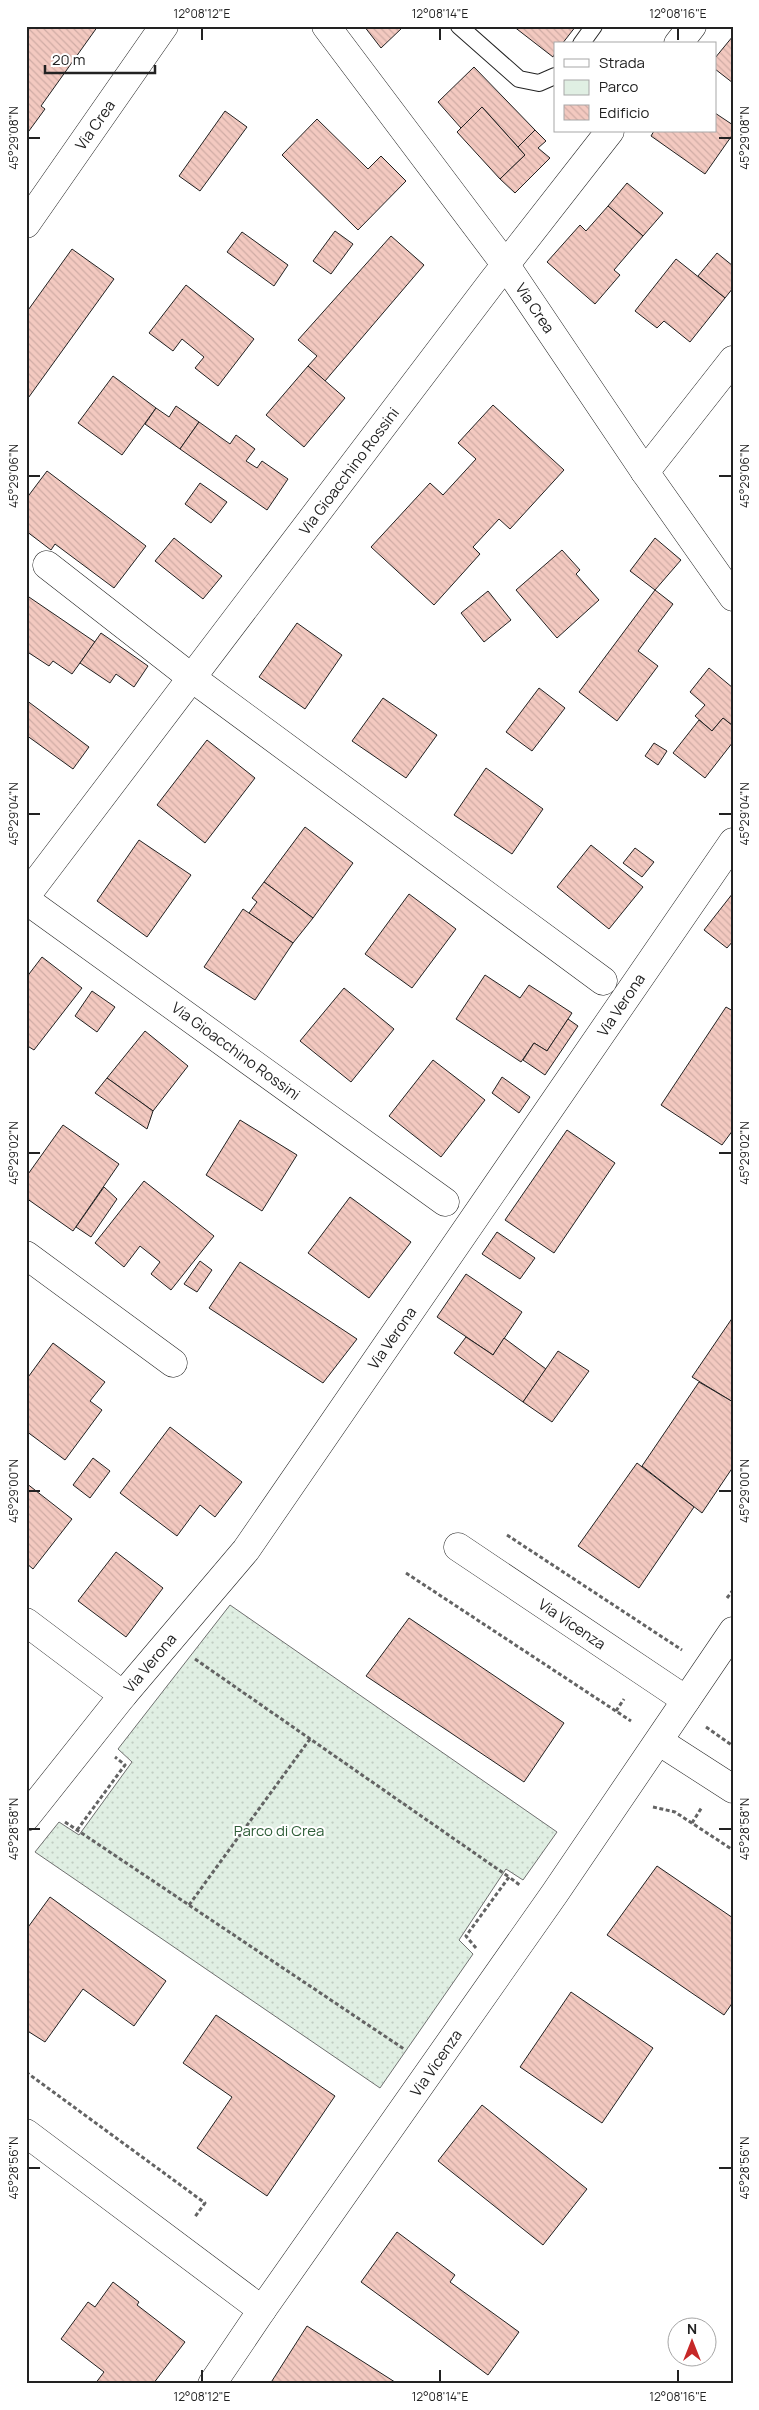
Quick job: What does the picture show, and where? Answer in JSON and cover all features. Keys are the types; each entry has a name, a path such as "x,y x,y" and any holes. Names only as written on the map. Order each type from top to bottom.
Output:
{"street":[{"name":"Via Crea","path":"26,224 164,26"},
{"name":"Via Crea","path":"326,26 505,264 645,472 733,597"},
{"path":"680,42 692,26"},
{"name":"Via Gioacchino Rossini","path":"445,1202 26,898 505,264 609,132"},
{"path":"645,472 733,360"},
{"path":"48,565 192,678 604,981"},
{"name":"Via Verona","path":"26,1817 123,1695 246,1550 733,842"},
{"path":"26,1255 173,1363"},
{"name":"Via Vicenza","path":"458,1547 686,1700"},
{"path":"26,1622 123,1695"},
{"name":"Via Vicenza","path":"212,2384 660,1742 686,1700 733,1632"},
{"path":"660,1742 733,1789"},
{"path":"26,2133 262,2310"}],"lane":[{"path":"459,26 519,78 539,83 554,76"},
{"path":"582,42 594,26"}],"path":[{"path":"507,1534 688,1654"},
{"path":"406,1573 637,1725"},
{"path":"722,1605 733,1590"},
{"path":"187,1654 526,1890"},
{"path":"189,1905 310,1739"},
{"path":"692,1823 704,1804"},
{"path":"58,1817 410,2053"},
{"path":"481,1953 466,1936 509,1877"},
{"path":"26,2072 205,2203 188,2226"}],"green space":[{"name":"Parco di Crea","path":"230,1605 557,1832 523,1880 506,1869 459,1940 473,1954 380,2088 35,1852 59,1822 79,1835 132,1762 118,1749"}],"building":[{"path":"26,26 98,26 41,106 45,109 26,135"},
{"path":"364,26 400,26 402,28 381,48"},
{"path":"513,26 576,26 564,42 554,42 553,57"},
{"path":"733,36 733,83 716,70 716,57"},
{"path":"474,67 535,130 518,147 482,107 461,128 438,102"},
{"path":"482,107 525,155 500,179 457,132"},
{"path":"225,111 247,127 200,191 179,176"},
{"path":"716,114 733,125 733,134 705,174 651,136 653,132 716,132"},
{"path":"317,119 368,169 381,156 406,181 358,230 282,155"},
{"path":"535,130 546,141 538,148 550,158 515,193 500,179 525,155 518,147"},
{"path":"627,183 663,213 643,236 608,206"},
{"path":"608,206 643,236 614,270 620,275 595,304 547,262 580,225 586,231"},
{"path":"335,231 353,244 331,274 313,261"},
{"path":"242,232 288,265 274,286 227,252"},
{"path":"391,236 424,265 325,381 308,366 317,356 298,340"},
{"path":"72,249 114,279 26,401 26,313"},
{"path":"717,253 733,266 733,288 725,298 698,276"},
{"path":"676,259 725,298 690,342 664,321 657,328 635,311"},
{"path":"186,285 254,339 218,386 195,368 204,357 182,339 173,351 149,333"},
{"path":"308,366 345,398 304,447 266,415"},
{"path":"113,376 156,408 122,455 78,423"},
{"path":"493,405 564,470 510,529 499,519 473,547 480,554 434,605 371,547 430,483 443,495 476,459 458,443"},
{"path":"176,406 199,422 180,449 145,424 156,408 169,417"},
{"path":"199,422 230,444 236,435 255,449 246,461 257,468 262,461 288,479 267,510 180,449"},
{"path":"47,471 146,546 114,588 55,544 51,550 26,531 26,499"},
{"path":"200,483 227,502 211,523 185,504"},
{"path":"174,538 222,576 203,599 155,561"},
{"path":"655,538 681,560 655,590 630,571"},
{"path":"562,550 580,570 576,574 599,600 557,638 516,590"},
{"path":"655,590 673,604 638,651 658,666 617,721 579,692"},
{"path":"488,591 511,620 484,642 461,613"},
{"path":"26,595 95,642 72,674 53,661 49,666 26,651"},
{"path":"297,623 342,655 305,709 259,677"},
{"path":"101,633 148,666 134,687 116,674 110,683 80,663"},
{"path":"709,668 733,688 733,726 723,718 712,731 695,716 705,705 690,692"},
{"path":"539,688 565,708 532,751 506,732"},
{"path":"383,698 437,735 406,778 352,741"},
{"path":"26,700 89,747 73,769 26,735"},
{"path":"723,718 733,726 733,742 705,778 673,753 699,720 712,731"},
{"path":"207,740 255,778 205,843 157,805"},
{"path":"654,743 667,751 658,765 645,756"},
{"path":"486,768 543,809 512,854 454,815"},
{"path":"305,827 353,863 313,918 264,882"},
{"path":"139,840 191,875 147,937 97,901"},
{"path":"591,845 643,887 609,929 557,887"},
{"path":"635,848 654,862 642,877 623,863"},
{"path":"264,882 313,918 293,943 249,913 257,902 252,898"},
{"path":"733,893 733,941 727,948 704,930"},
{"path":"409,894 456,929 412,988 365,954"},
{"path":"243,909 293,943 255,1000 204,967"},
{"path":"42,957 82,988 34,1050 26,1045 26,978"},
{"path":"485,975 520,998 529,985 572,1013 547,1051 534,1043 521,1062 456,1019"},
{"path":"344,988 394,1029 351,1082 300,1041"},
{"path":"92,991 115,1007 97,1032 75,1016"},
{"path":"726,1007 733,1011 733,1130 722,1145 661,1105"},
{"path":"568,1019 578,1026 545,1075 523,1060 534,1043 547,1051"},
{"path":"145,1031 188,1066 153,1111 107,1078"},
{"path":"433,1060 485,1100 441,1157 389,1116"},
{"path":"502,1077 530,1097 519,1113 492,1093"},
{"path":"107,1078 153,1111 147,1129 95,1093"},
{"path":"240,1120 297,1155 262,1211 206,1175"},
{"path":"63,1125 119,1164 73,1231 26,1198 26,1177"},
{"path":"567,1130 615,1163 554,1253 505,1220"},
{"path":"144,1181 214,1236 171,1290 151,1274 160,1262 140,1246 124,1267 95,1243"},
{"path":"104,1187 117,1199 91,1237 76,1227"},
{"path":"350,1197 411,1242 369,1298 308,1253"},
{"path":"497,1232 535,1258 520,1279 482,1254"},
{"path":"200,1261 212,1270 197,1292 184,1284"},
{"path":"240,1262 357,1339 323,1383 209,1308"},
{"path":"466,1274 522,1312 493,1355 437,1317"},
{"path":"733,1317 733,1402 692,1377"},
{"path":"466,1337 493,1355 504,1338 546,1369 523,1402 454,1353"},
{"path":"53,1343 105,1382 90,1401 102,1410 65,1460 26,1431 26,1380"},
{"path":"558,1351 589,1371 552,1422 523,1402"},
{"path":"699,1382 733,1402 733,1467 702,1513 642,1466"},
{"path":"170,1427 242,1482 215,1517 200,1505 177,1536 120,1493"},
{"path":"93,1458 110,1471 90,1498 73,1485"},
{"path":"637,1463 694,1507 639,1588 578,1546"},
{"path":"26,1483 72,1519 33,1569 26,1563"},
{"path":"116,1552 163,1588 126,1637 78,1601"},
{"path":"409,1618 564,1723 524,1782 366,1676"},
{"path":"657,1866 733,1918 733,2002 724,2015 607,1935"},
{"path":"50,1897 166,1981 134,2026 83,1989 45,2042 26,2030 26,1930"},
{"path":"571,1992 653,2048 602,2123 520,2067"},
{"path":"216,2015 335,2096 267,2196 197,2148 232,2097 183,2063"},
{"path":"482,2105 587,2189 543,2245 438,2161"},
{"path":"397,2232 455,2275 450,2282 519,2332 488,2375 361,2282"},
{"path":"113,2282 139,2302 137,2305 185,2342 153,2384 95,2384 104,2372 61,2339 88,2302 95,2307"},
{"path":"307,2326 398,2384 270,2384"}]}
